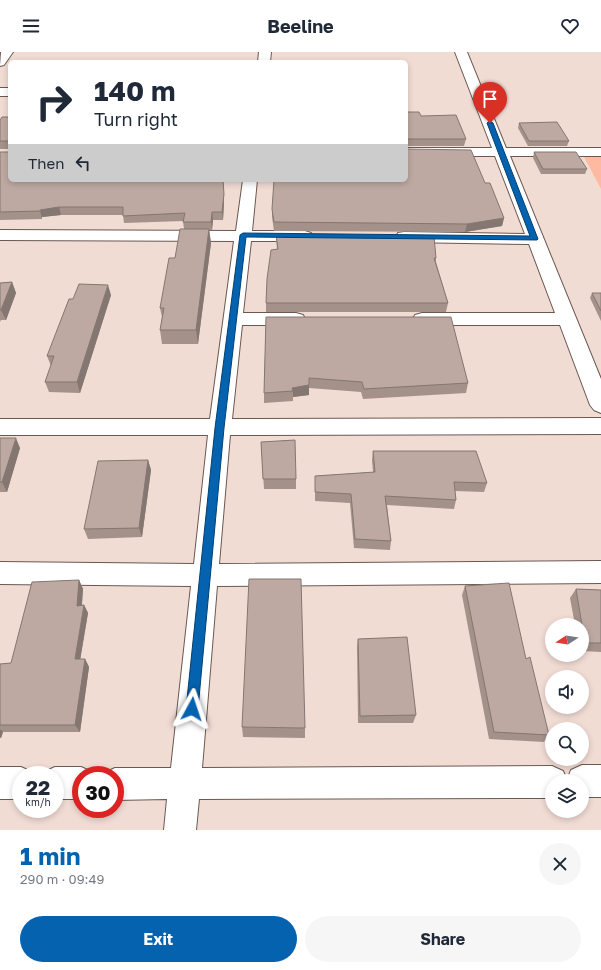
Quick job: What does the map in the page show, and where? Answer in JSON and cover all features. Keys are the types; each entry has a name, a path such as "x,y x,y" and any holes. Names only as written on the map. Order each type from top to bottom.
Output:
{"street":[{"path":"0,62 8,52"},
{"path":"461,52 502,152 566,319 601,405"},
{"path":"408,152 601,152"},
{"path":"180,830 220,428 250,182"},
{"path":"0,235 322,236"},
{"path":"385,237 535,239"},
{"path":"233,319 312,319"},
{"path":"408,319 566,319"},
{"path":"0,427 220,428 601,426"},
{"path":"0,573 205,575 601,572"},
{"path":"589,782 601,781"},
{"path":"124,784 545,782"},
{"path":"0,783 12,783"}],"shaded area":[{"path":"601,156 601,189 584,157"}],"building":[{"path":"408,112 419,112 421,116 456,115 466,139 408,139"},
{"path":"2,117 8,117 8,141 0,141 0,120"},
{"path":"557,122 569,141 529,141 519,123"},
{"path":"408,149 471,150 485,183 490,183 504,218 467,224 274,222 272,209 274,182 408,182"},
{"path":"0,152 8,152 8,182 223,182 224,194 222,212 212,212 211,222 183,222 185,213 123,216 123,207 59,207 40,211 0,212"},
{"path":"534,152 576,152 587,169 543,169"},
{"path":"180,229 209,229 196,330 160,330 164,308 160,308 169,258 175,258"},
{"path":"276,235 434,236 436,258 434,258 448,303 266,303 267,279 271,250 278,249"},
{"path":"12,282 1,310 0,310 0,283"},
{"path":"79,284 108,285 77,382 45,382 54,356 47,356 69,299 73,299"},
{"path":"592,293 601,293 601,311"},
{"path":"266,317 451,317 468,383 364,389 362,382 309,378 309,385 292,388 293,391 264,393"},
{"path":"0,438 16,438 2,482 0,482"},
{"path":"295,440 296,479 263,479 261,442"},
{"path":"373,451 476,451 487,483 454,482 456,500 385,496 391,541 355,539 351,494 315,492 315,476 375,472"},
{"path":"148,460 139,528 84,529 98,461"},
{"path":"249,579 301,579 305,728 242,727"},
{"path":"79,580 77,606 84,605 75,659 85,659 75,725 0,725 0,664 11,663 32,582"},
{"path":"509,583 526,659 530,657 546,722 545,735 494,732 465,586"},
{"path":"576,589 601,590 601,643 589,643 589,618 581,618"},
{"path":"407,637 416,715 360,716 358,639"}],"route":[{"path":"192,709 220,428 243,235 535,239 490,123"}]}
